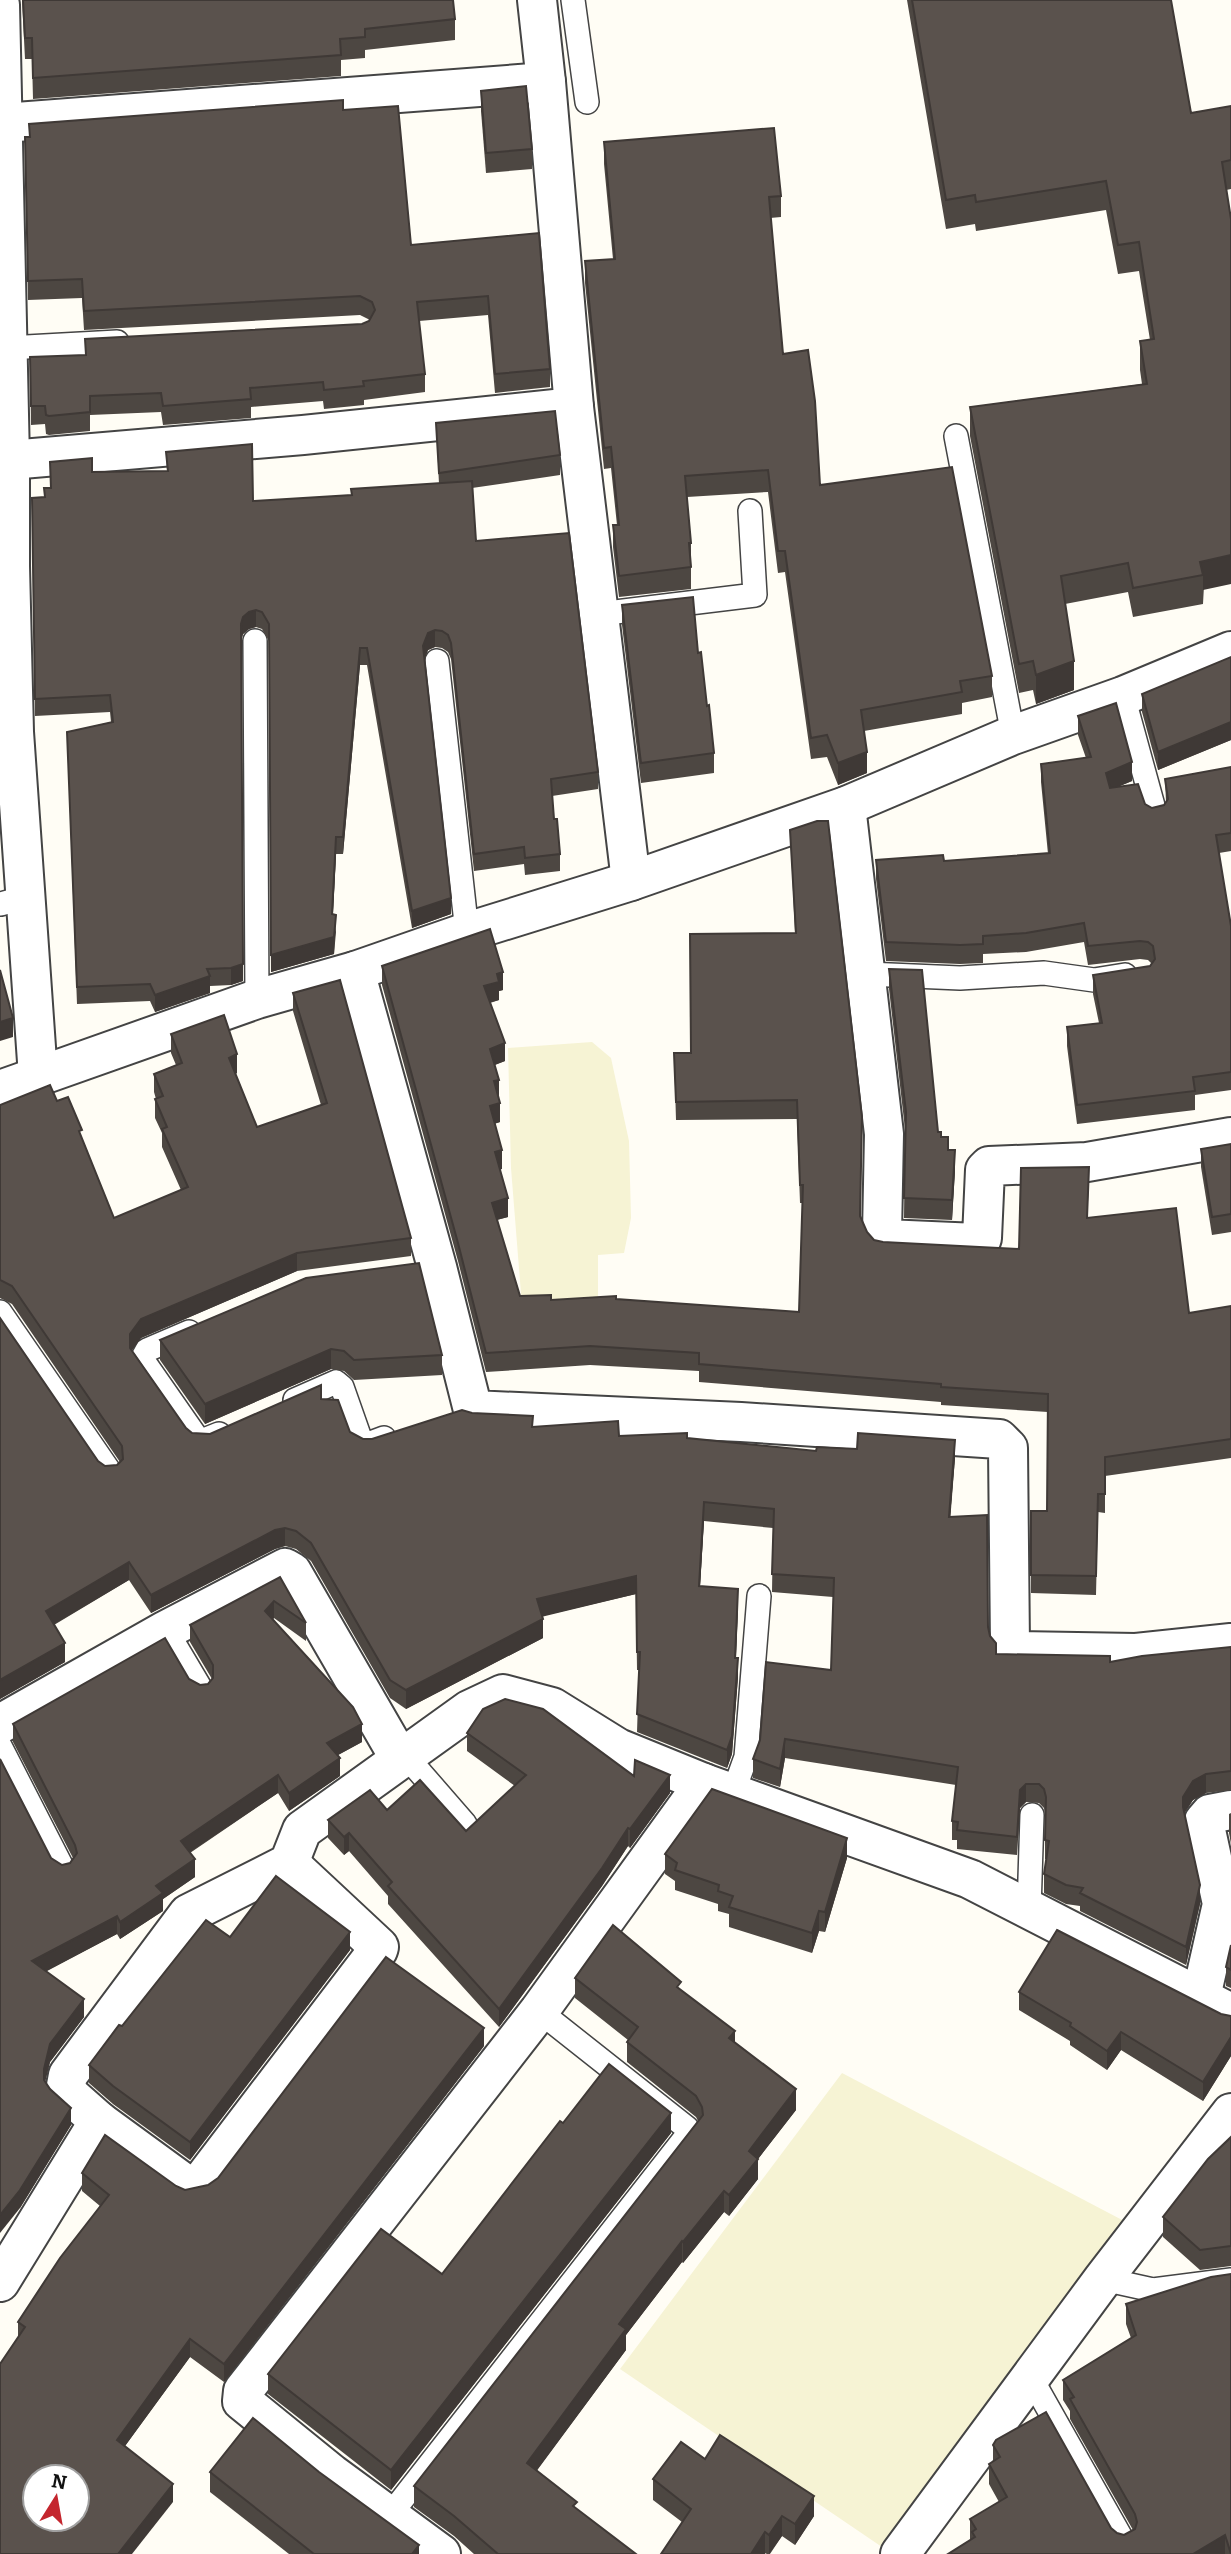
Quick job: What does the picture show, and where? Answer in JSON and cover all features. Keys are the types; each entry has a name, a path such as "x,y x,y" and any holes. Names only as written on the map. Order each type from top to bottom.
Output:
{"street":[{"path":"537,0 574,407 631,881"},
{"path":"0,5 4,123 4,306 8,348 5,460 7,734 13,901 38,1076"},
{"path":"4,123 546,82"},
{"path":"5,460 303,435 574,407"},
{"path":"0,1090 257,999 355,971 467,932 631,881 846,806 1013,735 1123,696 1231,651"},
{"path":"846,806 884,1134 881,1234 885,1240 977,1243 982,1238 985,1170 989,1166 1087,1162 1231,1137"},
{"path":"355,971 459,1414 741,1422 999,1439 1007,1448 1010,1646 1018,1651 1136,1653 1231,1643"},
{"path":"0,1724 166,1630 285,1568 292,1572 402,1757"},
{"path":"289,1863 379,1947 201,2182 188,2186 99,2121 65,2091 68,2075 188,1914 289,1863 302,1830 469,1710 503,1694 552,1707 618,1748 718,1788 970,1880 1216,2005 1222,1904 1204,1821 1210,1814 1231,1810"},
{"path":"441,2554 332,2474 242,2401 243,2391 539,2011 718,1788"},
{"path":"900,2554 1231,2113"},
{"path":"0,2282 99,2121"}],"lane":[{"path":"573,0 587,102"},
{"path":"8,348 144,341"},
{"path":"956,436 1013,735"},
{"path":"599,614 755,595 750,511"},
{"path":"255,641 257,999"},
{"path":"438,661 467,932"},
{"path":"1123,696 1155,813"},
{"path":"867,974 960,978 1044,973 1094,980 1142,973"},
{"path":"0,1312 110,1472"},
{"path":"207,1324 148,1350 142,1359 197,1438 204,1440 240,1424"},
{"path":"276,1409 336,1382 342,1387 362,1441 368,1444 407,1431"},
{"path":"718,1788 746,1757 759,1596"},
{"path":"166,1630 201,1689"},
{"path":"0,1745 63,1869"},
{"path":"402,1757 465,1824"},
{"path":"1029,1910 1032,1815"},
{"path":"390,2515 689,2133 687,2128 539,2011"},
{"path":"1104,2279 1153,2290 1231,2280"},
{"path":"1031,2378 1123,2541"}],"shaded area":[{"path":"592,1042 611,1058 629,1141 631,1218 624,1253 598,1255 598,1304 522,1306 511,1168 508,1048"},
{"path":"842,2073 1126,2222 882,2547 620,2369"}],"building":[{"path":"23,0 453,0 455,19 365,29 365,37 340,39 341,55 33,78 32,38 25,38"},
{"path":"912,0 1171,0 1191,113 1231,106 1231,160 1222,162 1231,219 1231,555 1200,562 1203,575 1133,588 1128,563 1061,576 1074,661 1036,675 1033,661 1019,664 970,407 1147,384 1140,341 1154,339 1139,242 1118,245 1106,181 976,202 975,195 946,200"},
{"path":"526,86 532,149 486,153 481,91"},
{"path":"343,100 343,110 398,106 411,245 539,233 550,369 495,374 488,296 417,302 425,374 363,381 364,386 324,390 323,382 250,388 251,399 163,406 161,393 90,396 90,412 49,416 46,415 45,406 31,406 30,357 86,355 85,339 362,324 369,321 375,310 372,302 360,296 84,311 82,279 28,281 25,137 30,137 29,124"},
{"path":"774,128 781,196 769,197 783,354 808,350 815,401 820,485 952,467 992,676 960,681 962,692 861,710 867,752 838,763 827,735 811,738 785,551 778,551 768,470 685,476 691,567 619,576 613,525 619,525 611,447 604,448 585,261 615,259 604,142"},
{"path":"555,411 560,455 439,473 436,423"},
{"path":"252,444 253,501 352,495 351,489 472,481 476,541 569,533 598,772 551,779 560,854 525,858 524,847 474,854 451,643 448,635 442,631 428,633 423,646 451,898 412,911 367,648 360,648 343,837 336,837 332,914 336,915 334,937 271,955 269,624 262,612 249,612 243,617 241,624 243,964 231,968 207,969 210,976 155,995 150,984 77,987 67,732 113,722 110,695 35,699 32,498 45,497 44,488 51,488 50,462 92,458 92,472 168,471 166,452"},
{"path":"693,597 698,653 701,652 714,753 641,763 622,605"},
{"path":"1231,657 1231,722 1158,752 1142,694"},
{"path":"1116,703 1132,762 1106,773 1110,788 1138,784 1145,804 1152,808 1164,805 1168,799 1165,779 1231,767 1231,833 1216,835 1231,926 1231,1072 1193,1077 1195,1091 1077,1105 1067,1027 1102,1023 1093,975 1150,966 1155,959 1153,946 1140,941 1088,946 1084,923 1026,933 983,936 983,944 886,942 876,860 943,855 944,861 1050,853 1041,764 1091,757 1078,716"},
{"path":"817,821 828,821 862,1117 860,1216 867,1232 874,1240 883,1242 1019,1249 1021,1168 1089,1167 1087,1218 1176,1208 1189,1313 1231,1306 1231,1439 1105,1457 1105,1494 1098,1494 1096,1576 1031,1575 1031,1511 1047,1511 1048,1394 941,1387 941,1384 699,1364 699,1353 590,1346 486,1353 382,966 490,929 503,972 497,974 499,982 484,986 505,1043 490,1049 499,1080 494,1081 500,1103 490,1106 502,1150 495,1152 508,1198 492,1203 520,1296 551,1295 551,1300 616,1296 616,1299 799,1312 803,1185 800,1185 797,1100 676,1102 674,1053 691,1053 690,934 796,933 790,830"},
{"path":"889,969 922,970 938,1132 941,1132 941,1137 948,1137 948,1150 955,1150 952,1200 904,1198 906,1112"},
{"path":"0,970 13,1018 0,1022"},
{"path":"340,980 411,1238 297,1253 141,1319 130,1334 130,1348 186,1428 192,1433 210,1434 321,1385 321,1399 338,1400 350,1432 363,1439 372,1439 462,1410 472,1413 533,1416 532,1427 618,1421 619,1436 687,1433 687,1438 816,1451 817,1447 857,1449 858,1433 955,1440 949,1517 987,1515 988,1627 990,1636 996,1643 996,1654 1110,1656 1110,1662 1231,1647 1231,1771 1206,1774 1193,1781 1183,1797 1200,1885 1186,1947 1080,1893 1083,1888 1066,1885 1044,1874 1049,1841 1045,1840 1046,1797 1039,1784 1026,1784 1020,1790 1017,1837 957,1830 958,1822 952,1821 958,1767 785,1739 780,1769 753,1759 760,1740 766,1662 831,1670 834,1578 772,1574 774,1509 704,1502 699,1586 738,1589 735,1658 738,1658 732,1736 727,1750 637,1714 640,1652 637,1652 636,1576 537,1599 543,1619 406,1690 390,1680 311,1543 296,1531 285,1528 275,1530 151,1595 129,1562 46,1611 65,1643 0,1680 0,1318 98,1461 105,1466 117,1465 123,1459 122,1446 12,1286 0,1280 0,1105 50,1085 57,1101 68,1097 114,1218 188,1187 162,1129 167,1127 155,1099 163,1096 154,1074 182,1063 171,1034 224,1015 237,1054 229,1058 257,1127 327,1103 293,993"},
{"path":"1231,1144 1231,1214 1212,1217 1201,1149"},
{"path":"419,1263 442,1355 354,1360 344,1351 331,1349 205,1404 160,1340 306,1278"},
{"path":"280,1577 306,1623 274,1601 265,1611 353,1707 362,1724 327,1743 340,1758 289,1793 278,1775 181,1841 195,1859 156,1886 163,1893 120,1922 117,1916 32,1961 84,1999 50,2044 44,2069 44,2080 50,2089 71,2108 20,2190 0,2215 0,1759 51,1858 62,1865 70,1863 77,1853 13,1724 165,1638 189,1679 200,1685 208,1684 213,1678 213,1665 190,1625"},
{"path":"505,1699 543,1709 634,1776 635,1760 670,1775 630,1829 628,1828 499,2009 388,1886 392,1882 349,1833 344,1837 328,1820 370,1790 387,1810 420,1780 466,1831 526,1775 467,1733 483,1709"},
{"path":"712,1789 847,1838 825,1912 819,1911 812,1933 729,1907 733,1896 718,1891 719,1885 675,1870 677,1863 665,1854"},
{"path":"276,1876 350,1932 190,2142 113,2086 89,2065 206,1920 230,1937"},
{"path":"613,1925 681,1982 677,1987 735,2031 729,2038 796,2089 749,2151 758,2159 729,2195 724,2191 682,2241 619,2324 626,2329 527,2463 577,2502 573,2506 636,2554 498,2554 414,2486 703,2115 696,2096 627,2042 638,2027 575,1978"},
{"path":"1057,1930 1221,2014 1231,2016 1231,2037 1203,2082 1121,2032 1107,2051 1070,2026 1071,2023 1019,1992"},
{"path":"1231,1945 1231,1970 1226,1967"},
{"path":"386,1957 484,2028 224,2364 190,2339 117,2440 173,2484 118,2554 0,2554 0,2364 25,2327 18,2322 60,2258 109,2195 82,2173 105,2135 176,2186 185,2190 208,2185 218,2178"},
{"path":"609,2064 671,2113 391,2470 268,2374 381,2229 442,2274 560,2121 563,2123"},
{"path":"1231,2137 1231,2246 1200,2250 1163,2217 1208,2159"},
{"path":"1231,2274 1231,2554 1225,2535 1193,2554 948,2554 975,2537 972,2532 976,2529 970,2519 1007,2497 989,2464 1000,2457 993,2445 996,2440 1046,2412 1111,2528 1124,2535 1135,2529 1135,2514 1070,2399 1074,2397 1063,2380 1136,2335 1126,2304 1211,2277"},
{"path":"253,2418 319,2472 419,2545 412,2554 314,2554 210,2472"},
{"path":"720,2435 814,2496 795,2524 782,2516 769,2535 765,2532 751,2554 661,2554 691,2509 653,2479 681,2442 705,2459"}]}
